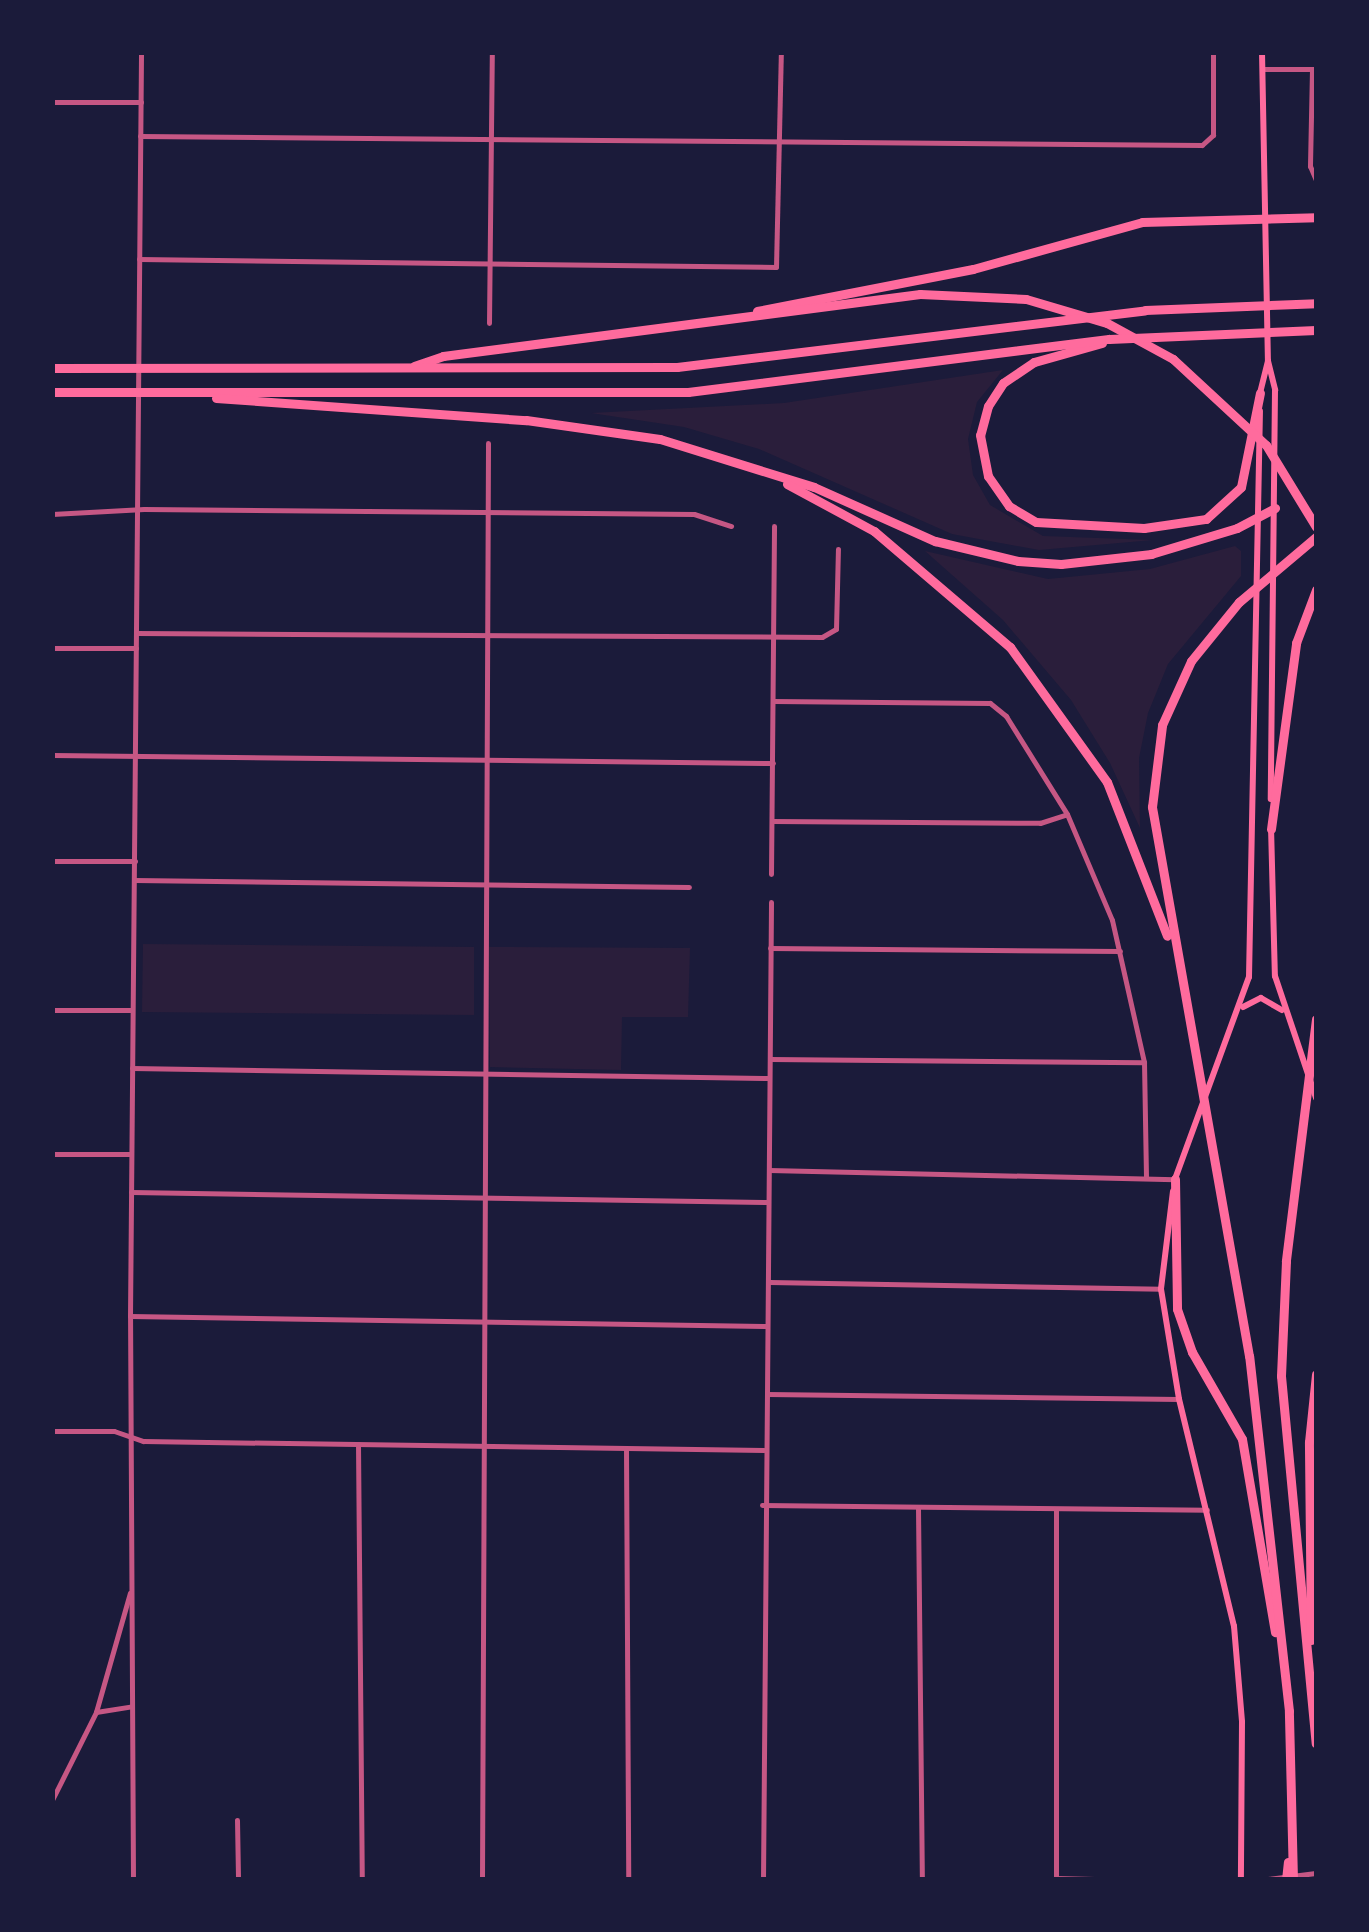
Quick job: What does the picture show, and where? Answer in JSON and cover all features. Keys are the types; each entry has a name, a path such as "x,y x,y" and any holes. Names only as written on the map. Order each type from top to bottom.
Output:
{"highway":[{"path":"706,324 972,269 1110,228 1316,217"},
{"path":"406,368 443,356 920,294 1026,299 1107,322 1174,359 1266,445 1316,527"},
{"path":"52,368 741,363 1145,310 1316,303"},
{"path":"52,392 688,392 1109,339 1316,330"},
{"path":"1109,339 1084,352 1034,362 1003,383 988,406 980,436 988,476 1009,506 1036,522 1144,528 1206,519 1240,487 1260,393"},
{"path":"173,392 617,430 744,464 935,541 1018,561 1061,564 1151,554 1275,508"},
{"path":"744,464 874,531 1010,647 1107,782 1174,958"},
{"path":"1289,1880 1293,1824 1282,1656 1235,1255 1174,958 1152,807 1162,726 1186,670 1222,620 1316,538"},
{"path":"1271,828 1296,643 1316,590"},
{"path":"1316,1019 1282,1342 1316,1743"},
{"path":"1175,1179 1177,1308 1192,1352 1242,1439 1262,1577 1282,1656"},
{"path":"1310,1663 1314,1596 1309,1442 1316,1374"}],"main road":[{"path":"1262,52 1268,360 1275,390 1270,936 1283,1010 1316,1098"},
{"path":"1241,1880 1240,1675 1207,1510 1179,1399 1160,1289 1175,1179 1243,1008 1254,922 1260,393 1268,360"},
{"path":"1243,1008 1261,998 1283,1010"}],"street":[{"path":"134,1880 130,1316 141,52"},
{"path":"490,323 492,52"},
{"path":"139,259 776,266 781,52"},
{"path":"140,136 1202,146 1213,135 1213,52"},
{"path":"1262,69 1314,69 1310,166 1316,180"},
{"path":"52,102 141,102"},
{"path":"482,1880 480,1198 488,443"},
{"path":"52,514 138,510 694,514 731,526"},
{"path":"771,874 774,526"},
{"path":"136,633 822,636 836,629 838,549"},
{"path":"52,648 136,648"},
{"path":"773,701 990,702 1029,746 1097,878 1120,951 1144,1062 1146,1177"},
{"path":"52,755 773,763"},
{"path":"772,822 1040,823 1067,814"},
{"path":"52,861 134,861"},
{"path":"134,880 689,887"},
{"path":"763,1880 762,1505 767,1394 771,902"},
{"path":"770,948 1120,951"},
{"path":"52,1010 132,1010"},
{"path":"770,1059 1144,1062"},
{"path":"132,1068 769,1078"},
{"path":"52,1154 132,1154"},
{"path":"769,1170 1175,1179"},
{"path":"131,1192 768,1202"},
{"path":"768,1282 1160,1289"},
{"path":"130,1316 767,1326"},
{"path":"767,1394 1179,1399"},
{"path":"52,1432 358,1444 764,1450"},
{"path":"358,1444 362,1880"},
{"path":"626,1448 628,1880"},
{"path":"762,1505 1207,1510"},
{"path":"918,1507 922,1880"},
{"path":"1056,1509 1056,1879 1132,1880"},
{"path":"52,1800 96,1712 132,1585"},
{"path":"96,1712 132,1706"},
{"path":"237,1820 238,1880"},
{"path":"1262,1879 1316,1873"}],"shaded area":[{"path":"1003,370 977,402 968,439 973,475 990,505 1043,536 1153,540 1039,550 952,534 759,449 684,427 591,413 784,403"},
{"path":"1235,546 1241,551 1241,576 1168,664 1148,713 1139,758 1140,828 1110,763 1071,700 1003,620 925,551 1048,579 1150,569"},
{"path":"143,944 474,947 474,1015 142,1012"},
{"path":"489,947 690,948 688,1017 622,1017 621,1070 490,1067"}]}
